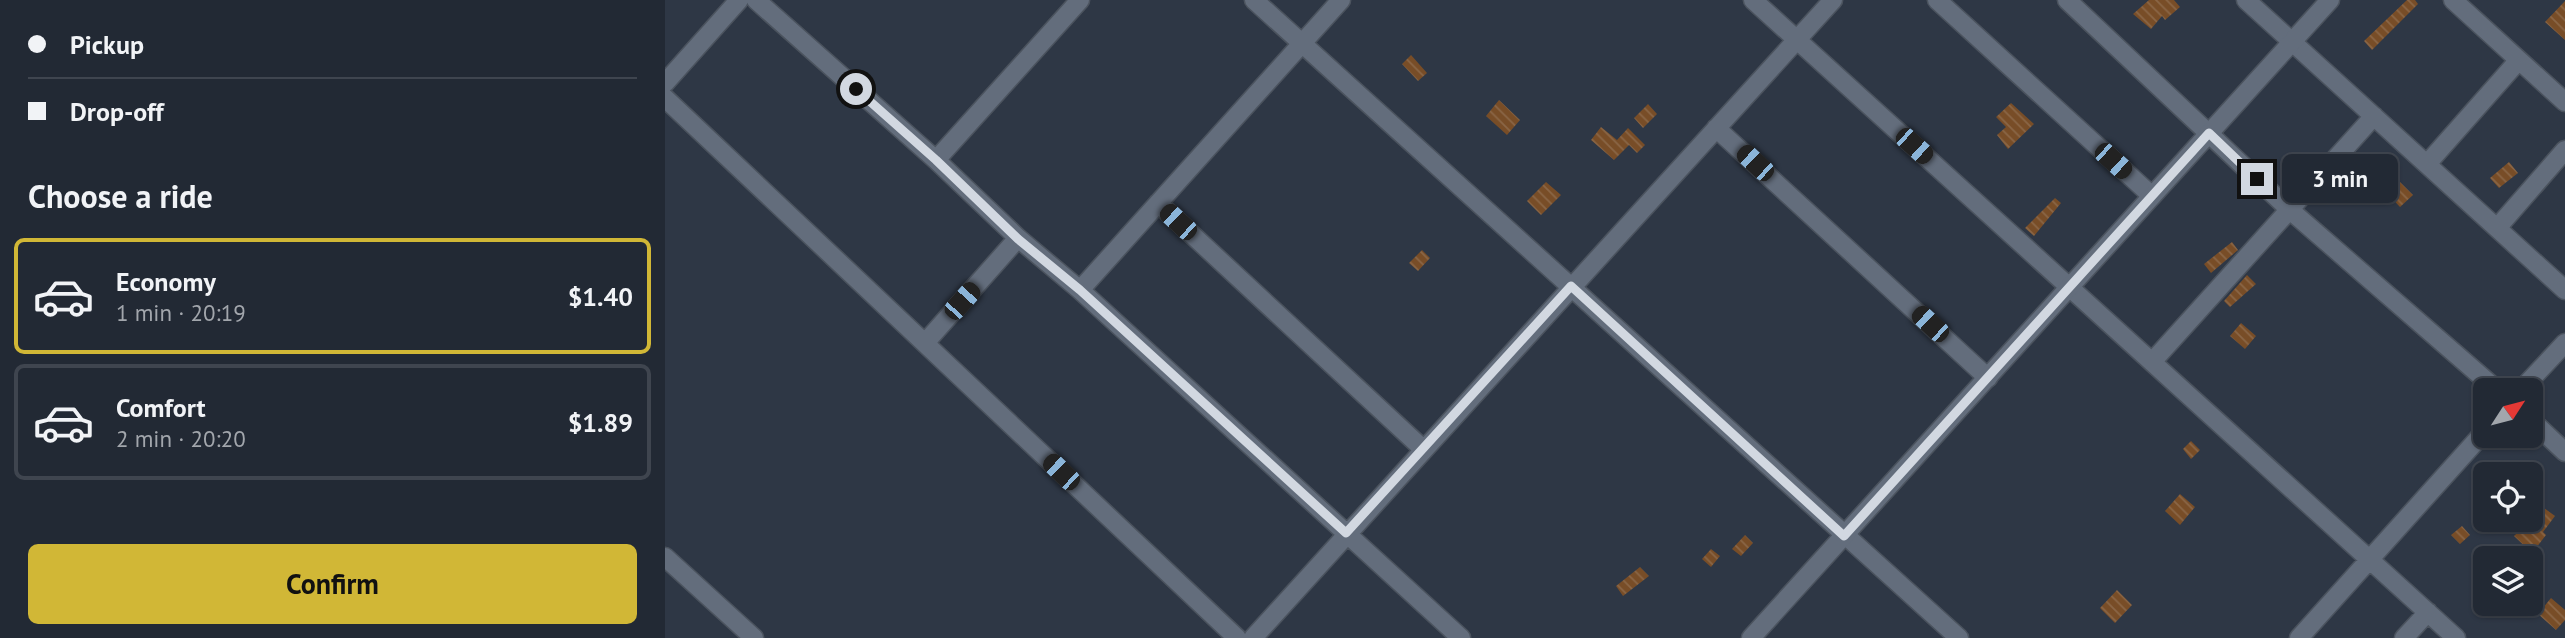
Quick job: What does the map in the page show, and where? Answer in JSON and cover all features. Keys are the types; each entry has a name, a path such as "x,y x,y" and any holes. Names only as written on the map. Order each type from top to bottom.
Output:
{"street":[{"path":"665,83 739,0"},
{"path":"757,0 1461,638"},
{"path":"936,160 1080,0"},
{"path":"1254,0 1959,638"},
{"path":"1080,290 1341,0"},
{"path":"1753,0 2369,562 2456,638"},
{"path":"1253,638 1833,0"},
{"path":"1937,0 2152,197"},
{"path":"2067,0 2290,210 2483,378"},
{"path":"2246,0 2565,290"},
{"path":"1761,634 1844,536 2330,0"},
{"path":"2453,0 2565,102"},
{"path":"2427,164 2518,61"},
{"path":"665,98 1237,638"},
{"path":"2152,362 2374,116"},
{"path":"1716,128 1988,378"},
{"path":"2497,228 2565,150"},
{"path":"1158,203 1423,449"},
{"path":"925,343 1018,239"},
{"path":"2532,378 2565,343"},
{"path":"2543,432 2565,452"},
{"path":"2299,638 2473,445"},
{"path":"665,557 754,638"},
{"path":"2404,638 2428,612"}],"building":[{"path":"2149,0 2174,0 2180,7 2165,20 2162,16 2151,29 2133,14"},
{"path":"2407,0 2415,0 2418,4 2372,50 2364,41"},
{"path":"2565,1 2565,40 2545,22"},
{"path":"1411,55 1427,73 1418,81 1402,64"},
{"path":"1499,100 1520,120 1507,135 1486,116"},
{"path":"2011,103 2034,124 2008,149 1997,135 2006,127 1996,117"},
{"path":"1648,104 1657,114 1643,128 1634,118"},
{"path":"1601,127 1617,140 1628,128 1645,145 1637,153 1629,145 1614,160 1591,140"},
{"path":"2509,162 2518,173 2499,188 2490,178"},
{"path":"2397,179 2413,195 2400,207 2385,191"},
{"path":"1546,182 1561,195 1541,215 1527,201"},
{"path":"2055,198 2061,203 2034,236 2025,228"},
{"path":"2232,242 2238,250 2211,273 2204,264"},
{"path":"1422,250 1430,258 1418,271 1409,263"},
{"path":"2247,275 2256,284 2230,307 2224,301"},
{"path":"2241,323 2256,336 2245,349 2230,336"},
{"path":"2191,441 2200,450 2191,459 2183,449"},
{"path":"2180,494 2195,507 2180,525 2165,511"},
{"path":"2543,507 2555,516 2543,532"},
{"path":"2462,526 2470,535 2460,544 2451,535"},
{"path":"2518,532 2543,532 2546,535 2537,546 2525,546 2514,536"},
{"path":"1745,535 1753,543 1741,556 1732,549"},
{"path":"1711,549 1720,556 1711,567 1702,559"},
{"path":"1640,567 1649,576 1623,596 1616,586"},
{"path":"2117,590 2132,605 2115,623 2100,608"},
{"path":"2551,598 2565,610 2565,620 2556,630 2540,616 2543,616 2543,608"}],"route":[{"path":"856,89 936,160 1018,239 1080,290 1346,533 1571,286 1844,536 2209,133 2257,179"}]}
